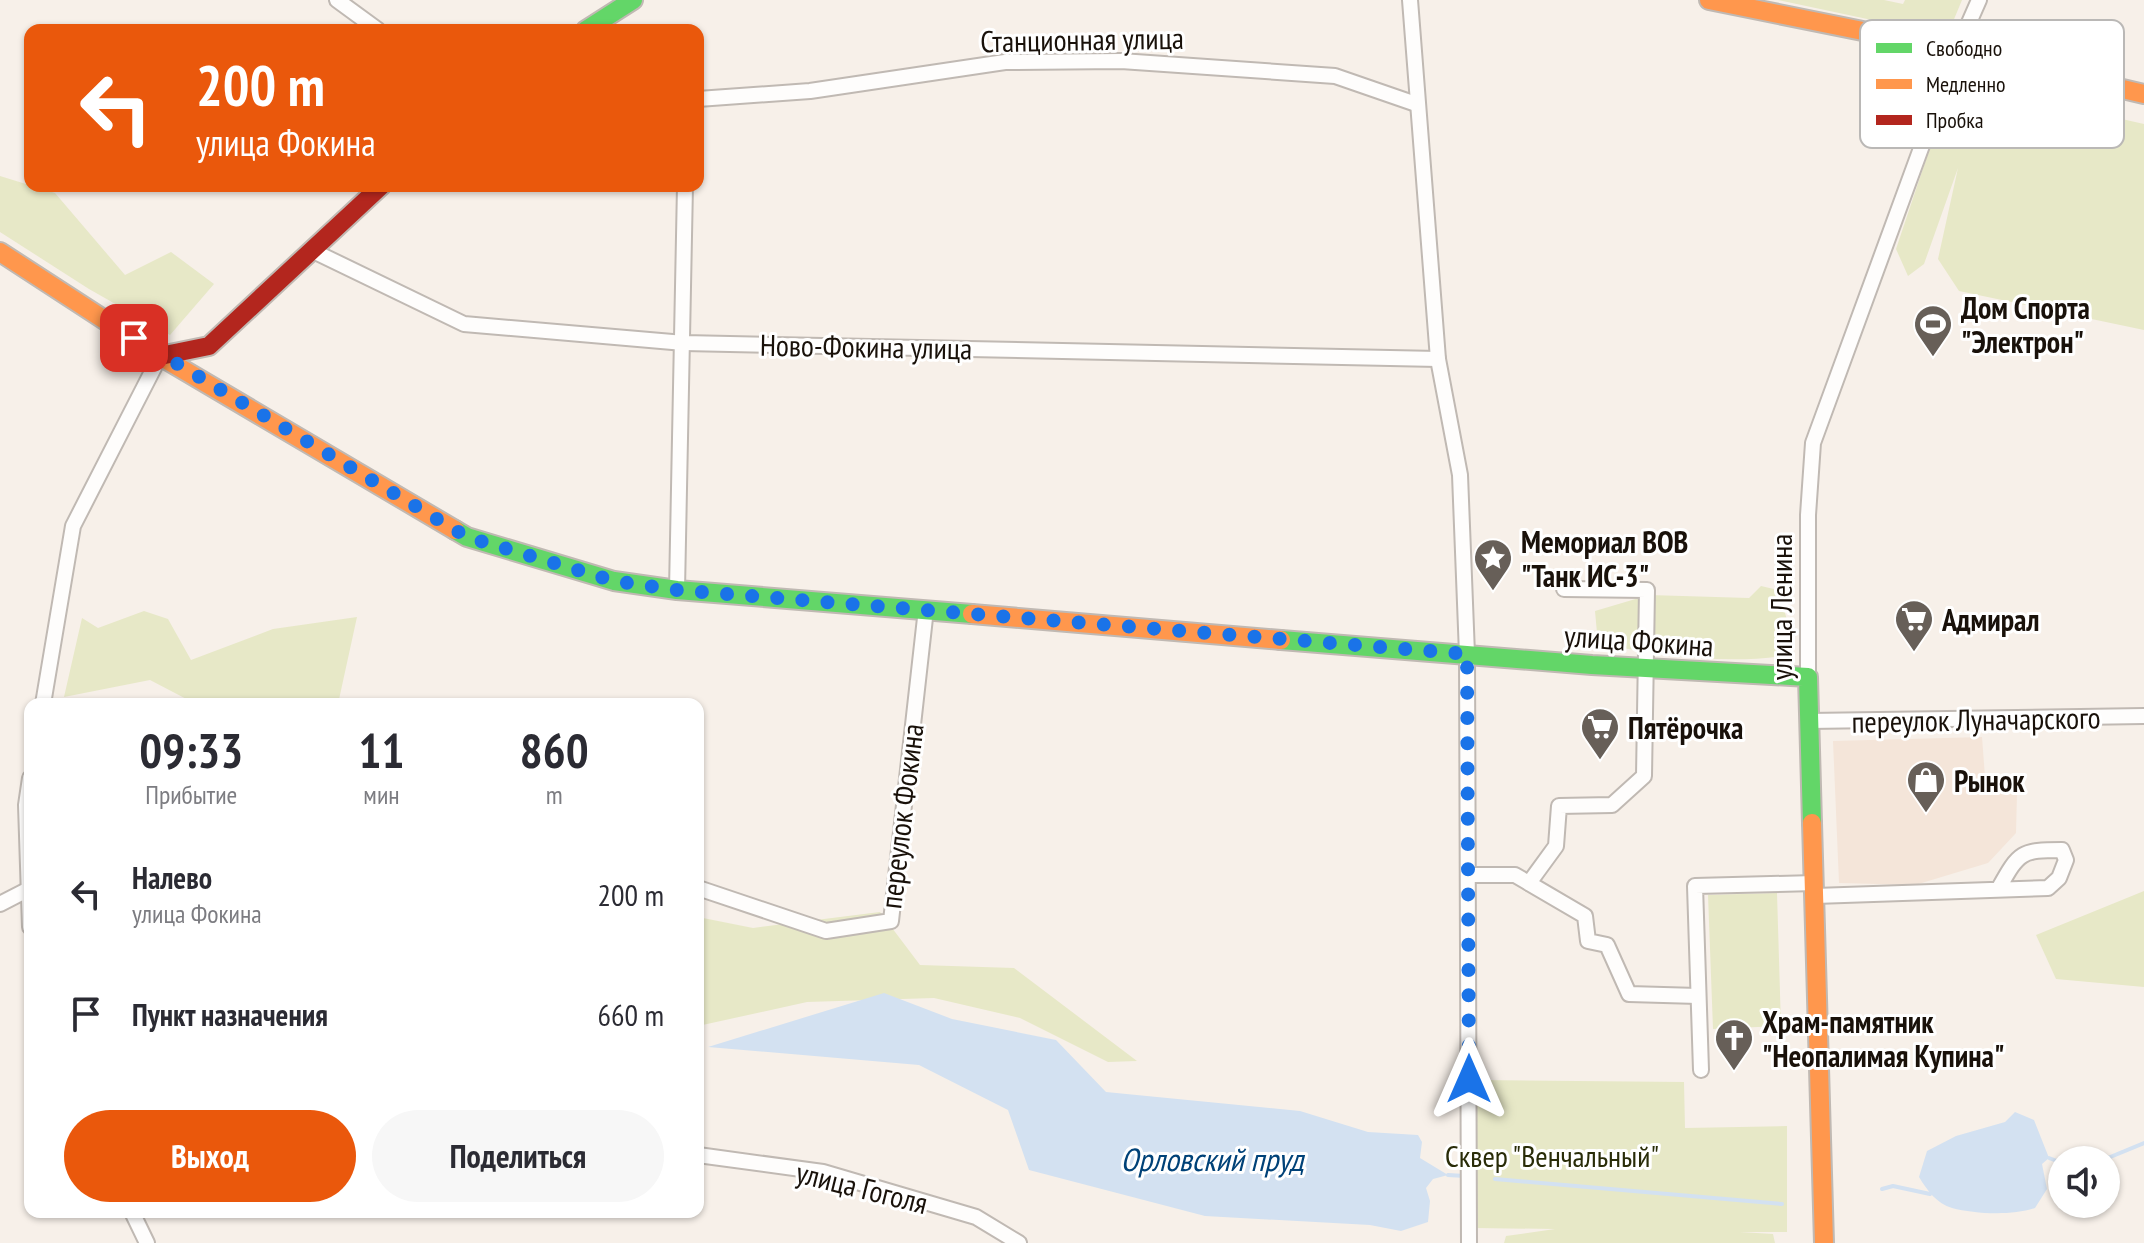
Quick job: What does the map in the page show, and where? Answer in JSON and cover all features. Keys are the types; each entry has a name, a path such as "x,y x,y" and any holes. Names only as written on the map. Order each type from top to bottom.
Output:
{"main road":[{"path":"595,24 633,0"},
{"path":"1709,0 1860,30"},
{"path":"2124,89 2144,94"},
{"path":"160,356 209,346 374,192"},
{"name":"улица Фокина","path":"0,252 160,356 467,537 614,581 677,590 1648,669 1808,677"},
{"name":"улица Ленина","path":"1808,677 1824,1243"},
{"path":"1824,1218 1837,1243"}],"street":[{"path":"337,0 370,24"},
{"path":"1410,0 1438,359 1460,475 1467,654 1469,1243"},
{"name":"улица Ленина","path":"1970,20 1979,0"},
{"name":"Станционная улица","path":"704,99 810,91 1005,62 1121,61 1335,76 1416,104"},
{"name":"улица Ленина","path":"1808,677 1808,515 1813,443 1921,148"},
{"path":"677,590 685,192"},
{"name":"Ново-Фокина улица","path":"311,250 464,324 684,343 1438,359"},
{"path":"44,698 73,526 160,356"},
{"path":"1529,883 1556,846 1559,806 1612,805 1644,776 1647,590 1564,589"},
{"name":"переулок Фокина","path":"704,890 826,931 891,921 926,609"},
{"name":"переулок Луначарского","path":"1809,721 2144,716"},
{"path":"1701,1070 1695,886 1936,894 1999,888 2048,888 2059,878 2066,860 2062,850 2028,850 2016,858 1999,888"},
{"path":"1468,875 1515,875 1585,916 1588,941 1607,945 1629,994 1698,996"},
{"path":"0,904 24,892"},
{"name":"улица Гоголя","path":"704,1156 823,1172 976,1217 1019,1243"},
{"path":"135,1218 147,1243"}],"shaded area":[{"name":"Рынок","path":"1982,737 1986,790 2017,794 2016,833 1988,863 1915,885 1839,883 1833,741"}],"green space":[{"path":"1778,0 1884,0 1903,4 1905,0 1962,0 1954,20 1872,20"},
{"path":"2124,119 2144,124 2144,330 1959,291 1938,259 1958,168 1924,264 1908,276 1896,249 1930,148 2124,148"},
{"path":"0,176 24,183 24,192 55,193 125,275 171,252 214,284 170,335 89,289 0,232"},
{"path":"1761,586 1778,590 1788,623 1781,656 1713,659 1598,644 1595,611 1649,595 1749,598"},
{"path":"144,611 168,619 191,660 273,629 357,617 339,698 184,698 150,680 64,697 82,618 98,628"},
{"path":"2144,891 2144,987 2056,979 2036,935"},
{"path":"1777,893 1781,1026 1713,1029 1708,895"},
{"path":"880,912 920,965 1014,968 1137,1061 1108,1062 1020,1018 934,998 807,1002 704,1025 704,918 753,928"},
{"name":"Сквер \"Венчальный\"","path":"1477,1080 1684,1082 1685,1128 1787,1126 1787,1232 1740,1232 1773,1234 1775,1243 1504,1243 1506,1236 1555,1229 1475,1228"}],"water":[{"name":"Орловский пруд","path":"884,993 952,1019 1056,1040 1106,1092 1300,1111 1368,1132 1418,1135 1422,1142 1420,1158 1448,1175 1433,1179 1426,1188 1430,1201 1428,1222 1401,1231 1370,1225 1205,1216 1029,1170 1008,1110 919,1065 708,1047"},
{"path":"2015,1112 2034,1120 2048,1155 2042,1164 2047,1189 2035,1208 1982,1213 1952,1208 1937,1200 1919,1177 1927,1151 1956,1136 2005,1122"}],"waterway":[{"path":"2120,1153 2144,1143"},
{"path":"1448,1175 1465,1176"},
{"path":"1495,1179 1782,1204"},
{"path":"1882,1189 1893,1186 1930,1194"}],"traffic: fast":[{"path":"595,24 633,0"},
{"path":"455,530 467,537 614,581 677,590 972,614"},
{"path":"1281,640 1592,665 1808,677 1812,823"}],"traffic: slow":[{"path":"1709,0 1860,30"},
{"path":"2124,89 2144,94"},
{"path":"0,252 160,356 455,530"},
{"path":"972,614 1281,640"},
{"path":"1812,823 1824,1243"}],"traffic: jam":[{"path":"160,356 209,346 375,192"}],"place":[{"name":"Дом Спорта \"Электрон\"","path":"1933,358"},
{"name":"Мемориал ВОВ \"Танк ИС-3\"","path":"1493,592"},
{"name":"Адмирал","path":"1914,653"},
{"name":"Пятёрочка","path":"1600,761"},
{"name":"Рынок","path":"1926,814"},
{"name":"Храм-памятник \"Неопалимая Купина\"","path":"1734,1072"}],"route":[{"path":"134,338 467,537 614,581 677,590 1467,654 1469,1079"}]}
